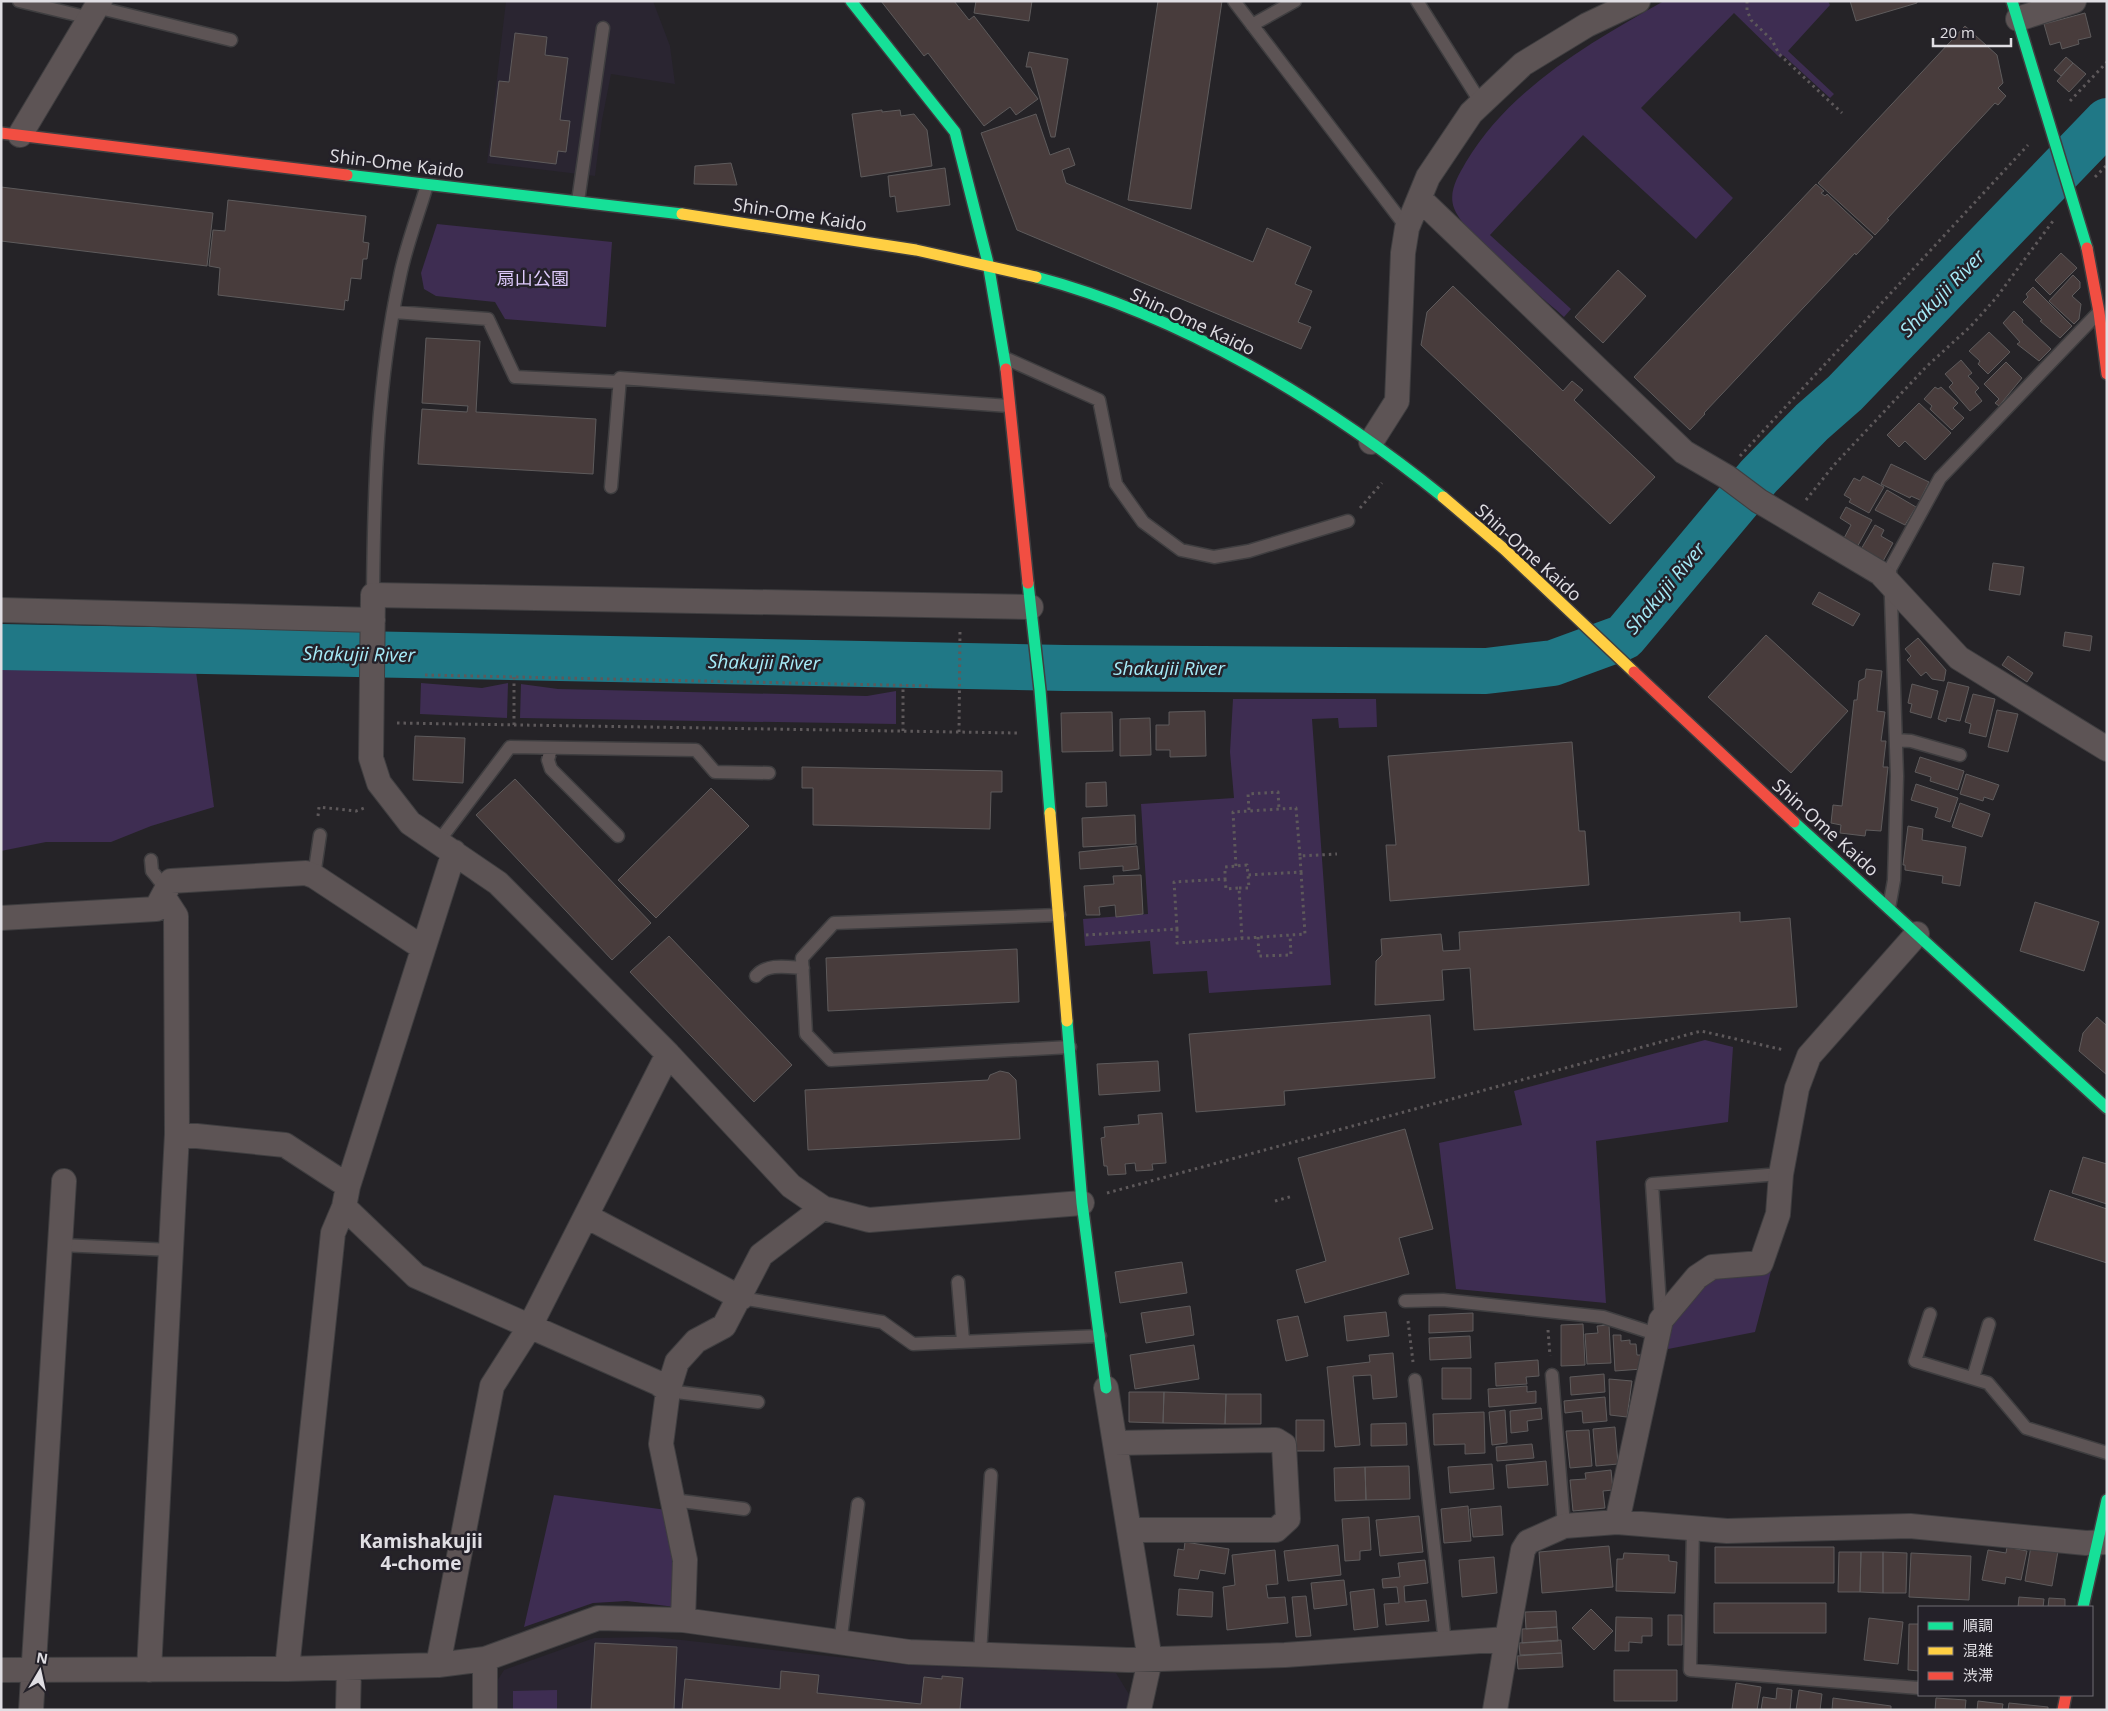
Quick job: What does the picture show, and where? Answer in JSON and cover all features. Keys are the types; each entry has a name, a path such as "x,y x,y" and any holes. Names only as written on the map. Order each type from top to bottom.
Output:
{"main road":[{"path":"851,1 955,132 988,263 1005,358 1039,681 1082,1201 1106,1388"},
{"path":"2015,10 2049,123 2074,197 2103,309 2107,374"},
{"name":"Shin-Ome Kaido","path":"10,134 731,220 988,263 1090,294 1155,319 1248,365 1371,442 1446,500 1517,562 1661,698 2107,1108"},
{"path":"2083,1606 2101,1542 2107,1500"},
{"path":"2063,1710 2065,1696"}],"street":[{"path":"1371,442 1397,400 1403,253 1407,228 1428,178 1471,113 1523,64 1587,26 1638,1"},
{"path":"2015,10 2074,1"},
{"path":"10,134 95,9"},
{"path":"1420,199 1684,452 1725,476 1759,501 1880,573 1891,582 1959,658 2107,749"},
{"path":"1031,607 373,595 371,758 379,783 410,823 498,883 668,1054 791,1186 822,1208 869,1220 1082,1201"},
{"path":"1,610 372,625"},
{"path":"287,1669 333,1233 423,948 446,847"},
{"path":"1,918 156,909 171,881 306,874 314,876 423,948"},
{"path":"149,1670 177,1134 176,916 165,892"},
{"path":"1617,1522 1658,1327 1697,1277 1712,1267 1761,1263 1778,1214 1781,1174 1797,1088 1809,1056 1917,934"},
{"path":"438,1665 492,1386 529,1328 668,1054"},
{"path":"177,1134 285,1144 346,1196 416,1276 529,1328 658,1383 668,1391"},
{"path":"31,1710 64,1181"},
{"path":"683,1620 685,1560 662,1444 668,1391 677,1362 696,1341 724,1326 741,1298 761,1256 822,1208"},
{"path":"586,1216 741,1298"},
{"path":"1106,1388 1150,1660 1139,1710"},
{"path":"1115,1443 1276,1440 1284,1445 1288,1520 1276,1530 1129,1530"},
{"path":"1495,1710 1523,1550 1528,1542 1564,1526 1617,1522 1727,1531 1910,1526 2086,1543 2101,1542"},
{"path":"1,1670 287,1669 438,1665 485,1659 598,1618 683,1620 840,1644 909,1652 1150,1660 1285,1655 1507,1639"},
{"path":"485,1659 485,1710"},
{"path":"348,1710 349,1668"}],"lane":[{"path":"19,1 95,9 231,40"},
{"path":"1234,1 1407,228"},
{"path":"1252,25 1295,1"},
{"path":"1417,1 1481,103"},
{"path":"578,201 603,28"},
{"path":"373,595 375,452 400,275 427,185"},
{"path":"1889,908 1894,880 1896,740 1890,569 1940,478 2103,309"},
{"path":"394,312 488,319 516,377 620,382"},
{"path":"1005,358 1100,400 1116,484 1143,522 1181,550 1214,557 1249,551 1348,521"},
{"path":"611,487 620,378 1009,406"},
{"path":"1896,740 1911,741 1960,755"},
{"path":"446,847 510,747 696,750 715,772 770,773"},
{"path":"551,749 548,760 551,769 618,836"},
{"path":"314,876 320,835"},
{"path":"151,860 152,871 165,892"},
{"path":"1059,916 834,923 802,958 806,1034 831,1060 1070,1047"},
{"path":"756,976 762,969 772,967 803,968"},
{"path":"1405,1301 1444,1300 1547,1310 1603,1317 1658,1327 1652,1184 1781,1174"},
{"path":"60,1245 172,1250"},
{"path":"958,1282 963,1341"},
{"path":"741,1298 882,1322 913,1344 1100,1336"},
{"path":"1930,1314 1915,1362 1988,1383 2026,1428 2107,1453"},
{"path":"1973,1378 1989,1324"},
{"path":"1552,1376 1564,1526"},
{"path":"1416,1380 1445,1643"},
{"path":"668,1391 758,1402"},
{"path":"980,1654 992,1475"},
{"path":"673,1500 744,1509"},
{"path":"840,1644 858,1504"},
{"path":"1693,1528 1690,1670 1918,1688"}],"path":[{"path":"1747,1 1747,10 1751,20 1772,40 1779,54 1842,113"},
{"path":"1725,476 2107,62"},
{"path":"1790,520 1834,465 1919,373 1970,326 1996,298 2052,222 2074,197 2107,165"},
{"path":"1348,521 1382,483"},
{"path":"959,732 960,638"},
{"path":"425,675 932,686"},
{"path":"514,677 514,725"},
{"path":"903,731 904,685"},
{"path":"371,723 1044,733"},
{"path":"1249,810 1248,794 1278,792 1279,808"},
{"path":"319,807 356,811 392,799"},
{"path":"1225,879 1174,882 1177,943 1305,934 1296,808 1233,812 1236,866"},
{"path":"1300,856 1337,854"},
{"path":"1248,865 1249,888 1226,889 1225,867 1236,866 1248,865"},
{"path":"1248,875 1301,872"},
{"path":"1239,888 1242,938"},
{"path":"1061,937 1176,929"},
{"path":"1258,937 1259,956 1291,954 1290,936"},
{"path":"1082,1201 1701,1031 1809,1056"},
{"path":"1275,1201 1293,1196"},
{"path":"1405,1301 1416,1380"},
{"path":"1547,1310 1552,1376"}],"shaded area":[{"path":"506,1 653,1 670,46 675,84 611,74 602,120 595,176 487,163"},
{"path":"654,1637 911,1665 1116,1673 1130,1696 1126,1710 498,1710 497,1681 504,1670 594,1638"}],"green space":[{"path":"1664,1 1828,1 1830,5 1788,51 1834,94 1830,98 1783,55 1780,58 1734,13 1641,108 1733,198 1696,239 1583,135 1490,235 1571,309 1564,317 1504,265 1472,234 1454,208 1452,202 1453,190 1466,162 1484,136 1505,111 1529,89 1581,50"},
{"name":"扇山公園","path":"437,224 612,242 606,327 505,319 495,302 436,296 424,289 421,273"},
{"path":"195,664 214,807 151,826 111,842 46,842 1,851 1,665"},
{"path":"421,683 482,688 508,683 507,718 420,714"},
{"path":"521,684 558,689 867,696 896,691 896,724 520,718"},
{"path":"1233,699 1376,699 1377,727 1339,728 1338,718 1312,719 1331,985 1209,993 1207,971 1153,974 1150,941 1085,946 1083,919 1148,914 1141,804 1234,798 1230,752"},
{"path":"1705,1040 1733,1047 1728,1122 1596,1141 1606,1303 1456,1289 1439,1143 1522,1125 1514,1091"},
{"path":"1771,1271 1755,1332 1663,1350 1670,1326 1676,1316 1692,1297 1719,1272"},
{"path":"554,1495 667,1510 676,1581 675,1607 627,1601 593,1603 524,1627"},
{"path":"557,1690 557,1710 513,1710 513,1691"}],"building":[{"path":"881,1 954,1 969,20 974,16 1038,99 1016,115 1010,107 984,126 928,53 924,56"},
{"path":"976,1 1032,1 1029,21 974,13"},
{"path":"1158,1 1222,1 1191,209 1128,200"},
{"path":"1850,1 1917,1 1917,3 1856,21"},
{"path":"2085,13 2091,37 2078,40 2079,44 2062,49 2060,42 2050,45 2044,24"},
{"path":"1965,26 1997,55 2003,83 1998,88 2006,96 1998,105 1995,103 1887,219 1889,220 1875,235 1818,183"},
{"path":"515,33 547,37 545,55 568,58 560,120 570,121 566,152 558,151 556,164 490,156 499,81 509,82"},
{"path":"1029,52 1068,59 1055,137 1051,137 1031,67 1026,67"},
{"path":"2066,57 2073,63 2061,76 2054,70"},
{"path":"2073,63 2086,74 2069,92 2057,81"},
{"path":"882,110 882,112 900,110 901,116 914,114 927,130 932,166 861,177 852,114"},
{"path":"1036,114 1050,155 1069,148 1075,165 1062,170 1066,183 1253,262 1267,228 1311,247 1295,284 1312,291 1298,322 1311,327 1301,349 1017,230 981,133"},
{"path":"731,163 737,185 694,184 695,166"},
{"path":"945,168 950,205 897,212 895,196 890,197 888,176"},
{"path":"1816,184 1824,191 1821,193 1825,196 1827,194 1873,237 1856,255 1855,253 1690,430 1634,377"},
{"path":"1,187 213,213 207,266 1,241"},
{"path":"228,200 366,216 363,242 369,243 367,259 363,259 361,279 351,278 348,301 345,300 344,310 218,295 220,268 209,266 213,230 225,231"},
{"path":"2061,253 2077,268 2050,295 2035,280"},
{"path":"1618,270 1646,296 1603,343 1575,317"},
{"path":"2073,275 2080,282 2080,288 2072,296 2081,304 2079,319 2074,324 2049,301"},
{"path":"1453,286 1563,391 1572,381 1583,390 1574,400 1655,477 1610,524 1421,345 1427,312"},
{"path":"2033,287 2072,326 2060,338 2040,321 2042,320 2023,302 2028,297 2026,294"},
{"path":"2014,311 2023,320 2022,322 2051,349 2039,361 2017,344 2020,342 2003,323"},
{"path":"1989,332 2010,352 1988,374 1978,364 1980,361 1969,351"},
{"path":"426,338 480,341 476,412 596,419 593,474 418,464 422,409 467,412 468,406 422,403"},
{"path":"1961,360 1972,373 1968,376 1979,388 1975,392 1982,401 1970,411 1949,387 1953,383 1945,374"},
{"path":"2006,362 2022,378 1999,406 1995,403 1999,399 1984,384"},
{"path":"1935,387 1938,389 1941,387 1958,403 1953,408 1964,418 1952,430 1930,409 1932,406 1924,399"},
{"path":"1919,403 1951,433 1925,460 1905,441 1899,447 1887,435"},
{"path":"1891,464 1929,482 1920,500 1911,496 1910,498 1881,484"},
{"path":"1863,476 1884,487 1869,513 1849,502 1851,499 1844,495 1854,478 1860,481"},
{"path":"1887,490 1916,507 1905,525 1875,510"},
{"path":"1846,507 1872,520 1856,549 1842,542 1851,525 1840,518"},
{"path":"1875,525 1884,530 1881,536 1893,543 1882,563 1860,551"},
{"path":"1993,563 2024,567 2020,595 1989,590"},
{"path":"1819,592 1860,614 1853,626 1812,604"},
{"path":"2065,632 2092,636 2090,651 2063,646"},
{"path":"1766,635 1848,711 1791,773 1708,697"},
{"path":"1918,638 1946,670 1944,681 1932,679 1926,672 1921,676 1907,660 1911,656 1905,649"},
{"path":"2008,656 2033,673 2027,682 2002,665"},
{"path":"1866,669 1882,671 1877,711 1885,712 1881,741 1886,741 1883,767 1888,767 1881,831 1866,830 1865,836 1840,833 1841,825 1831,823 1833,805 1842,806 1854,700 1857,700 1859,681 1865,678"},
{"path":"1948,682 1969,687 1960,721 1947,718 1946,722 1938,719"},
{"path":"1912,684 1938,691 1931,718 1910,712 1912,704 1908,703"},
{"path":"1973,694 1995,699 1986,737 1969,733 1971,724 1965,722"},
{"path":"1997,710 2018,714 2008,752 1988,747"},
{"path":"1205,711 1206,756 1170,757 1170,750 1156,750 1156,725 1169,725 1169,712"},
{"path":"1112,712 1113,751 1062,752 1061,713"},
{"path":"1150,718 1151,755 1120,756 1120,719"},
{"path":"415,736 465,738 463,783 413,780"},
{"path":"1572,742 1579,831 1585,831 1589,885 1390,901 1386,845 1396,845 1388,756"},
{"path":"1920,757 1964,771 1958,790 1930,781 1931,777 1915,772"},
{"path":"802,767 1002,771 1002,792 991,792 990,829 813,825 813,788 802,788"},
{"path":"1966,774 1999,785 1993,800 1984,797 1983,801 1960,794"},
{"path":"515,779 651,923 612,960 476,815"},
{"path":"1106,782 1107,806 1086,807 1086,783"},
{"path":"1916,784 1958,798 1950,822 1935,817 1938,808 1911,800"},
{"path":"711,788 749,826 656,918 618,880"},
{"path":"1960,803 1990,814 1982,837 1952,827"},
{"path":"1135,815 1136,844 1083,847 1082,818"},
{"path":"1908,826 1923,829 1922,840 1966,847 1960,886 1942,883 1943,876 1905,870 1905,865 1903,865"},
{"path":"1137,846 1139,869 1123,871 1123,866 1080,869 1079,852"},
{"path":"1141,875 1143,914 1116,917 1115,905 1099,907 1100,915 1086,915 1084,886 1114,884 1113,876"},
{"path":"2035,902 2099,922 2084,971 2020,951"},
{"path":"1740,912 1740,922 1790,918 1797,1007 1474,1030 1470,968 1442,970 1444,1000 1375,1005 1376,961 1382,955 1381,939 1441,934 1443,951 1460,950 1459,932"},
{"path":"669,936 792,1065 754,1102 630,972"},
{"path":"1017,949 1019,1002 828,1011 826,958"},
{"path":"1430,1015 1435,1078 1284,1091 1285,1105 1196,1112 1189,1034"},
{"path":"2097,1017 2107,1026 2107,1075 2079,1051 2083,1033"},
{"path":"1158,1061 1160,1091 1099,1095 1097,1064"},
{"path":"1000,1071 1009,1073 1016,1080 1020,1139 808,1150 805,1090 988,1080 990,1075"},
{"path":"1162,1113 1166,1163 1152,1164 1153,1170 1136,1171 1135,1163 1125,1164 1126,1174 1108,1175 1107,1166 1104,1166 1101,1138 1105,1137 1104,1127 1139,1124 1138,1115"},
{"path":"1405,1129 1433,1229 1399,1238 1409,1274 1305,1303 1296,1270 1326,1261 1298,1158"},
{"path":"2083,1157 2107,1164 2107,1204 2072,1193"},
{"path":"2050,1190 2107,1209 2107,1263 2034,1240"},
{"path":"1182,1262 1187,1293 1120,1303 1115,1272"},
{"path":"1190,1306 1194,1335 1146,1343 1141,1313"},
{"path":"1386,1312 1389,1336 1347,1341 1344,1316"},
{"path":"1473,1313 1473,1331 1429,1333 1429,1315"},
{"path":"1298,1316 1308,1356 1286,1361 1277,1320"},
{"path":"1583,1324 1585,1365 1561,1366 1561,1325"},
{"path":"1609,1325 1611,1363 1587,1364 1585,1334 1598,1333 1597,1326"},
{"path":"1613,1335 1621,1335 1621,1341 1630,1340 1630,1344 1636,1344 1637,1355 1641,1355 1642,1369 1615,1371"},
{"path":"1470,1336 1471,1358 1430,1360 1429,1338"},
{"path":"1194,1345 1199,1379 1135,1389 1130,1355"},
{"path":"1393,1353 1397,1397 1373,1399 1371,1375 1353,1376 1360,1445 1335,1447 1327,1367 1370,1362 1369,1355"},
{"path":"1538,1360 1539,1376 1526,1377 1527,1384 1496,1386 1495,1363"},
{"path":"1442,1368 1471,1368 1471,1399 1442,1399"},
{"path":"1604,1374 1605,1392 1571,1395 1570,1377"},
{"path":"1609,1379 1632,1381 1627,1417 1610,1415"},
{"path":"1527,1386 1527,1392 1536,1391 1536,1403 1489,1407 1488,1389"},
{"path":"1129,1392 1164,1392 1163,1423 1129,1422"},
{"path":"1164,1392 1226,1394 1225,1424 1163,1423"},
{"path":"1226,1394 1261,1394 1261,1424 1225,1424"},
{"path":"1605,1397 1607,1421 1583,1423 1582,1411 1565,1413 1564,1401"},
{"path":"1541,1408 1542,1419 1527,1421 1528,1431 1511,1433 1510,1411"},
{"path":"1505,1410 1507,1443 1492,1445 1489,1412"},
{"path":"1484,1412 1485,1453 1465,1454 1465,1444 1434,1445 1433,1414"},
{"path":"1296,1420 1324,1420 1324,1451 1296,1451"},
{"path":"1406,1423 1407,1445 1371,1446 1371,1424"},
{"path":"1615,1427 1618,1464 1596,1466 1593,1429"},
{"path":"1589,1430 1592,1466 1570,1468 1566,1431"},
{"path":"1532,1444 1534,1458 1497,1461 1496,1447"},
{"path":"1546,1461 1548,1485 1508,1488 1506,1465"},
{"path":"1492,1464 1494,1489 1450,1493 1448,1467"},
{"path":"1409,1466 1410,1499 1366,1500 1365,1467"},
{"path":"1365,1467 1366,1500 1335,1501 1334,1468"},
{"path":"1611,1470 1613,1490 1603,1491 1605,1508 1573,1511 1570,1480 1586,1479 1585,1473"},
{"path":"1468,1506 1471,1541 1444,1543 1441,1509"},
{"path":"1501,1506 1503,1535 1473,1537 1470,1509"},
{"path":"1419,1516 1423,1552 1380,1556 1376,1520"},
{"path":"1369,1517 1371,1550 1360,1551 1360,1560 1345,1561 1342,1519"},
{"path":"1185,1542 1229,1549 1225,1574 1200,1570 1198,1579 1174,1576 1178,1549 1184,1550"},
{"path":"1338,1545 1341,1575 1288,1581 1284,1551"},
{"path":"1609,1546 1613,1587 1542,1593 1539,1552"},
{"path":"2031,1546 2058,1551 2052,1586 2025,1581"},
{"path":"1715,1547 1834,1547 1834,1583 1715,1583"},
{"path":"2007,1547 2027,1551 2021,1580 2006,1577 2005,1584 1982,1580 1988,1550 2006,1553"},
{"path":"1275,1550 1278,1584 1266,1585 1268,1598 1285,1597 1288,1623 1227,1630 1223,1587 1235,1585 1232,1555"},
{"path":"1839,1552 1861,1552 1860,1592 1838,1592"},
{"path":"1861,1552 1883,1552 1883,1593 1860,1592"},
{"path":"1883,1552 1907,1553 1906,1593 1883,1593"},
{"path":"1624,1553 1669,1555 1669,1561 1677,1562 1675,1593 1616,1591 1617,1559 1623,1559"},
{"path":"1911,1553 1971,1556 1969,1600 1909,1597"},
{"path":"1494,1557 1497,1593 1462,1597 1459,1560"},
{"path":"1425,1560 1428,1583 1404,1586 1405,1602 1426,1600 1429,1621 1386,1625 1384,1604 1399,1603 1397,1587 1383,1588 1382,1579 1400,1577 1398,1563"},
{"path":"1344,1580 1347,1605 1314,1609 1311,1583"},
{"path":"1179,1589 1213,1592 1212,1617 1177,1615"},
{"path":"1374,1589 1378,1627 1354,1630 1350,1592"},
{"path":"1306,1596 1311,1636 1296,1637 1292,1597"},
{"path":"2019,1597 2044,1599 2043,1606 2018,1606"},
{"path":"2049,1598 2065,1599 2065,1606 2048,1606"},
{"path":"1714,1603 1826,1603 1826,1633 1714,1633"},
{"path":"1591,1609 1613,1631 1594,1650 1572,1628"},
{"path":"1556,1611 1557,1627 1526,1629 1525,1612"},
{"path":"1668,1615 1682,1615 1682,1645 1668,1645"},
{"path":"1616,1617 1652,1618 1652,1636 1642,1636 1642,1643 1629,1642 1629,1651 1615,1651"},
{"path":"1869,1618 1903,1622 1898,1664 1864,1660"},
{"path":"1909,1624 1918,1624 1918,1671 1908,1670"},
{"path":"1557,1627 1558,1641 1522,1643 1522,1629"},
{"path":"1561,1640 1562,1653 1520,1655 1519,1643"},
{"path":"595,1643 677,1647 674,1710 591,1710"},
{"path":"1562,1653 1563,1667 1518,1669 1517,1656"},
{"path":"1614,1670 1677,1670 1677,1701 1614,1701"},
{"path":"781,1671 819,1675 817,1693 921,1704 924,1677 942,1679 942,1676 963,1678 960,1709 971,1710 682,1710 685,1679 780,1689"},
{"path":"1736,1683 1761,1687 1757,1710 1732,1709"},
{"path":"1777,1688 1792,1690 1790,1710 1761,1710 1763,1697 1776,1699"},
{"path":"1799,1690 1822,1694 1820,1710 1796,1710"},
{"path":"1833,1698 1891,1706 1891,1710 1832,1710"},
{"path":"1936,1698 1966,1700 1965,1710 1935,1710"},
{"path":"1978,1701 2003,1704 2002,1710 1977,1710"},
{"path":"2009,1703 2048,1707 2048,1710 2008,1710"}],"waterway":[{"name":"Shakujii River","path":"1,647 1065,668 1486,671 1553,663 1624,637 1759,476 1812,422 1845,393 2107,121"}],"traffic: fast":[{"path":"851,1 955,132 988,263 1006,369"},
{"path":"2012,1 2087,248"},
{"path":"347,175 682,214"},
{"path":"1036,277 1091,294 1145,314 1250,366 1350,428 1443,497"},
{"path":"1028,583 1040,690 1050,813"},
{"path":"1794,822 2107,1108"},
{"path":"1067,1021 1082,1203 1106,1388"},
{"path":"2083,1606 2107,1500"}],"traffic: slow":[{"path":"682,214 916,250 1036,277"},
{"path":"1443,497 1504,549 1634,672"},
{"path":"1050,813 1067,1021"}],"traffic: jam":[{"path":"1,133 347,175"},
{"path":"2087,248 2099,312 2107,374"},
{"path":"1006,369 1028,583"},
{"path":"1634,672 1794,822"},
{"path":"2063,1710 2066,1696"}],"district":[{"name":"Kamishakujii 4-chome","path":"421,1552"}]}
